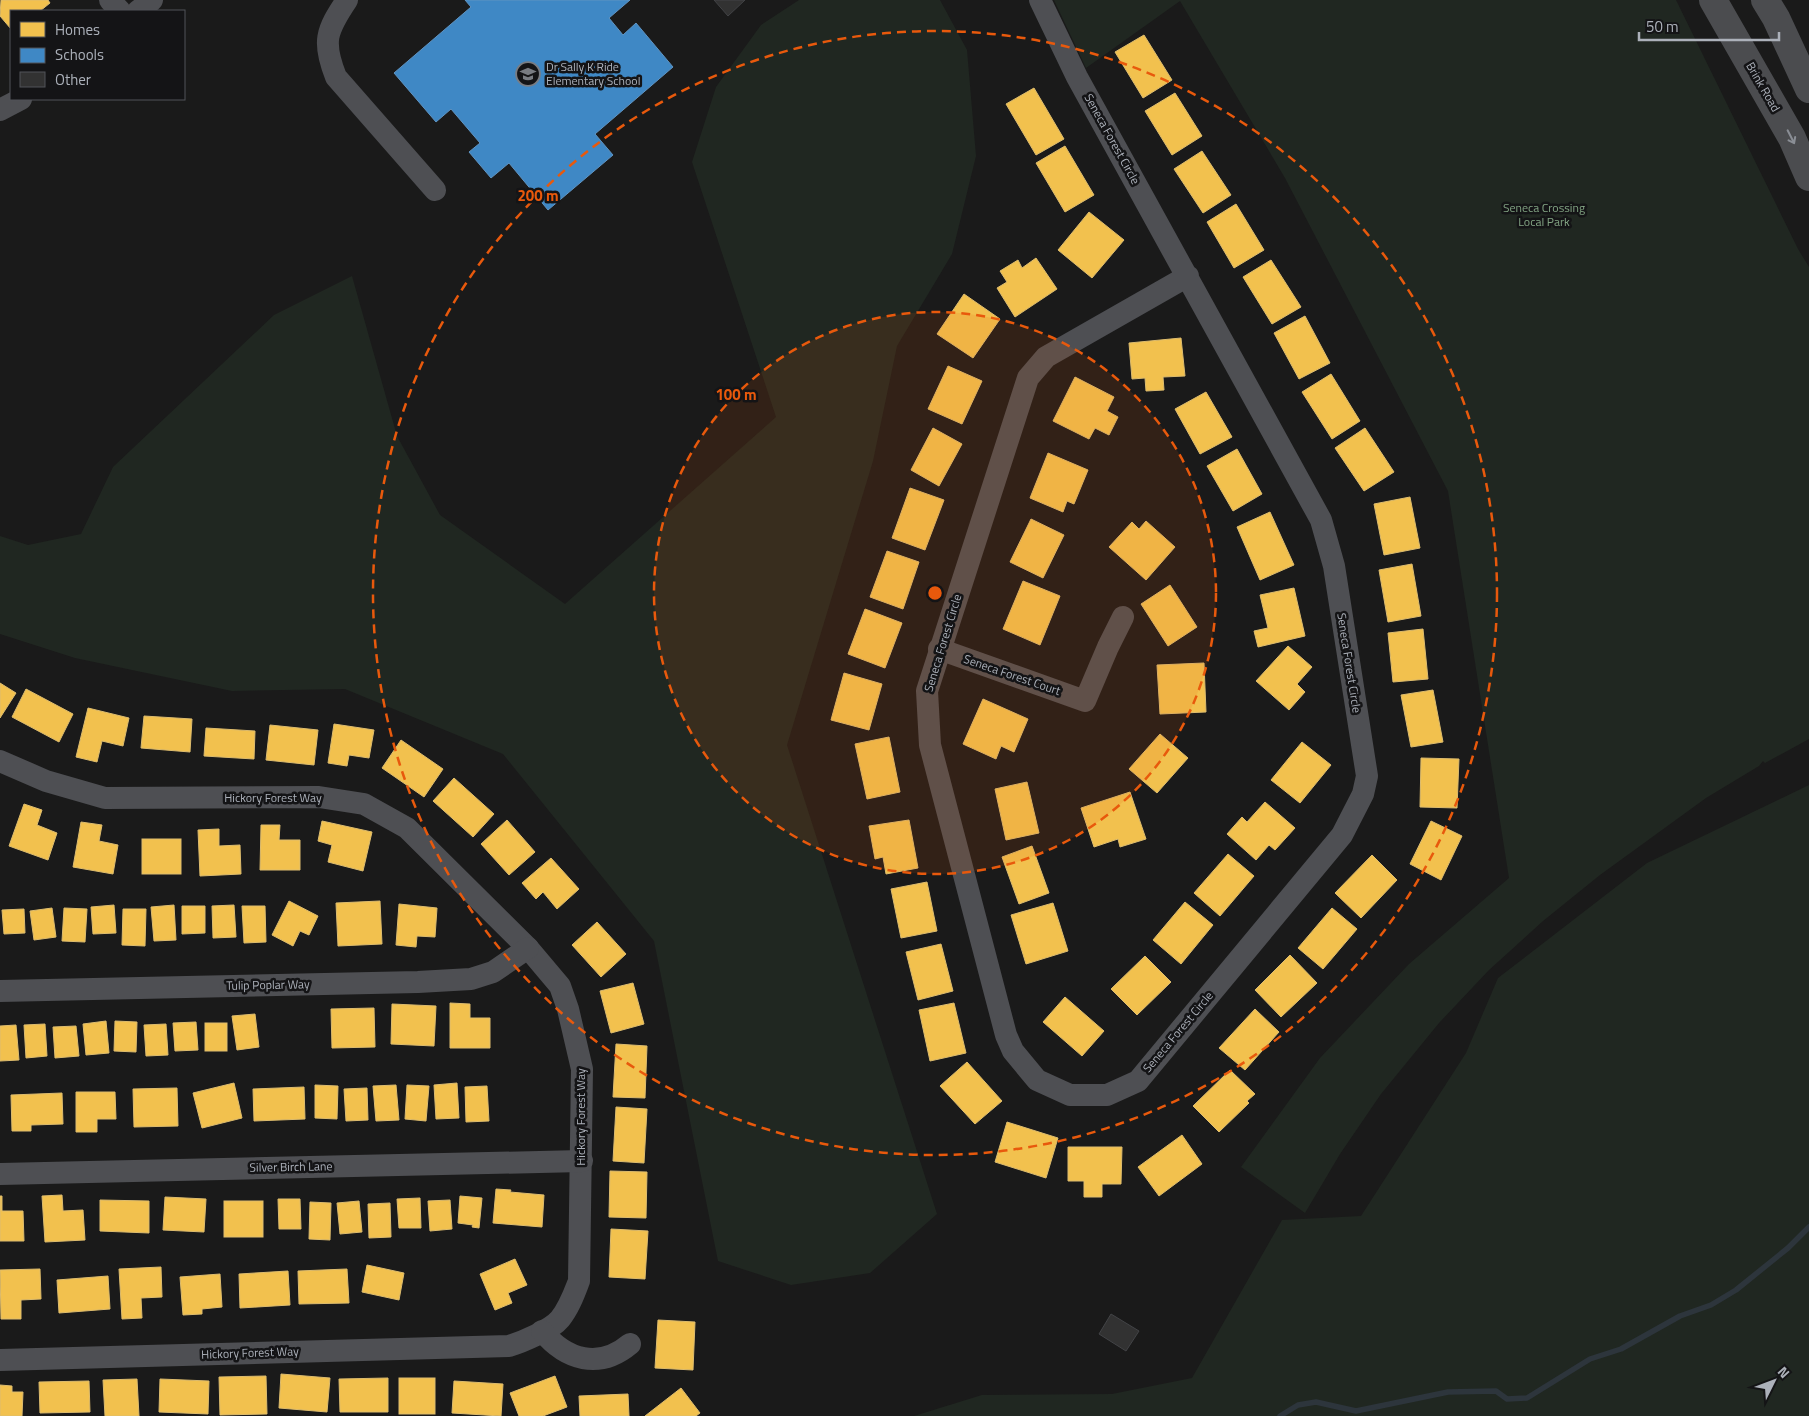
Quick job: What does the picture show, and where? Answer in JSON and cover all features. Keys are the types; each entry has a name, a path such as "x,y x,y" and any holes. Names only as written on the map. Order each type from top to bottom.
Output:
{"main road":[{"name":"Brink Road","path":"1714,0 1792,138 1809,177"},
{"path":"1765,0 1776,18 1809,89"}],"street":[{"path":"110,0 119,10"},
{"path":"139,10 152,0"},
{"path":"347,0 334,19 328,38 328,56 336,77 435,190"},
{"name":"Seneca Forest Circle","path":"1040,0 1077,77 1188,276 1321,520 1334,566 1367,776 1363,794 1342,835 1138,1081 1106,1095 1070,1095 1037,1080 1013,1052 1006,1035 930,745 927,691 1028,378 1046,357 1188,276"},
{"path":"0,110 19,100"},
{"name":"Seneca Forest Court","path":"940,650 1085,701 1123,617"},
{"name":"Hickory Forest Way","path":"0,761 46,781 105,798 319,797 364,804 407,828 528,948 560,986 568,1009 582,1069 579,1281 570,1303 559,1321 526,1341 508,1346 0,1360"},
{"name":"Tulip Poplar Way","path":"0,991 418,982 471,979 493,972 528,948"},
{"name":"Silver Birch Lane","path":"0,1174 582,1161"},
{"path":"542,1331 552,1343 564,1351 576,1357 589,1360 612,1356 630,1344"}],"green space":[{"path":"799,0 940,0 967,50 976,156 952,254 897,346 873,461 787,745 937,1214 870,1273 791,1285 718,1261 654,941 503,754 345,689 232,691 75,658 0,634 0,536 28,545 81,534 113,467 274,315 352,276 397,436 440,515 565,604 776,417 692,162 716,87 761,25"},
{"name":"Seneca Crossing Local Park","path":"1054,0 1676,0 1798,249 1809,267 1809,739 1765,763 1763,761 1759,766 1706,798 1600,875 1543,921 1489,970 1439,1023 1381,1094 1340,1154 1305,1213 1241,1167 1320,1058 1409,964 1509,878 1448,491 1285,178 1180,1 1086,68"},
{"path":"1809,785 1809,1416 914,1416 982,1395 1112,1394 1192,1378 1282,1220 1361,1216 1466,1053 1498,978 1647,863"}],"building: Homes":[{"path":"1,0 48,0 50,3 41,10 10,10 10,28 0,16"},
{"path":"1144,35 1172,80 1143,98 1115,52"},
{"path":"1034,88 1064,139 1036,155 1006,104"},
{"path":"1175,93 1202,136 1172,155 1145,111"},
{"path":"1065,146 1094,195 1065,212 1036,163"},
{"path":"1202,151 1231,195 1203,213 1174,169"},
{"path":"1236,204 1264,250 1234,268 1207,222"},
{"path":"1089,212 1124,240 1092,278 1058,250"},
{"path":"1036,258 1057,289 1015,317 997,288 1007,282 1000,271 1018,260 1022,268"},
{"path":"1271,260 1301,307 1272,324 1243,277"},
{"path":"964,294 1000,319 973,358 937,334"},
{"path":"1305,316 1330,363 1299,379 1274,333"},
{"path":"1181,338 1185,376 1163,377 1164,390 1146,391 1145,378 1132,379 1129,343"},
{"path":"948,366 982,381 962,424 928,409"},
{"path":"1331,374 1360,421 1332,439 1302,392"},
{"path":"1075,377 1114,397 1107,411 1118,417 1109,435 1095,428 1089,439 1053,421"},
{"path":"1206,392 1232,437 1200,454 1175,409"},
{"path":"933,428 962,444 939,486 911,470"},
{"path":"1365,428 1394,472 1364,491 1335,448"},
{"path":"1237,449 1262,494 1233,511 1207,466"},
{"path":"1048,453 1088,470 1074,504 1067,501 1063,512 1030,498"},
{"path":"910,488 944,500 925,550 892,538"},
{"path":"1410,497 1420,548 1384,555 1374,504"},
{"path":"1270,512 1294,565 1260,580 1237,527"},
{"path":"1031,519 1064,535 1043,578 1010,562"},
{"path":"1146,521 1175,547 1146,580 1109,547 1132,522 1139,529"},
{"path":"887,551 919,562 903,609 870,597"},
{"path":"1412,564 1421,616 1388,622 1379,570"},
{"path":"1023,581 1060,596 1040,645 1003,629"},
{"path":"1170,585 1197,627 1168,646 1141,604"},
{"path":"1294,588 1305,636 1258,647 1254,631 1268,628 1260,595"},
{"path":"865,609 902,623 885,668 848,654"},
{"path":"1423,629 1428,679 1393,682 1388,633"},
{"path":"1288,646 1312,667 1297,684 1305,692 1289,710 1256,681"},
{"path":"1204,663 1206,712 1160,714 1157,665"},
{"path":"844,673 882,684 869,730 831,720"},
{"path":"0,683 16,693 0,718"},
{"path":"26,689 73,714 59,742 12,717"},
{"path":"1433,690 1443,742 1411,747 1401,695"},
{"path":"983,699 1028,719 1014,752 1001,746 996,759 963,744"},
{"path":"88,708 129,718 123,746 102,741 97,762 76,757"},
{"path":"144,716 192,719 190,752 141,748"},
{"path":"334,724 374,730 369,758 349,755 347,766 328,763"},
{"path":"270,725 318,730 314,765 266,760"},
{"path":"206,728 255,731 254,759 204,756"},
{"path":"1160,734 1188,758 1157,793 1129,769"},
{"path":"889,737 900,792 867,799 855,744"},
{"path":"401,740 443,769 424,797 382,768"},
{"path":"1302,742 1331,765 1300,803 1271,780"},
{"path":"1421,758 1459,759 1457,808 1420,807"},
{"path":"454,778 494,814 473,837 433,801"},
{"path":"1027,782 1039,833 1006,840 995,789"},
{"path":"1130,792 1146,839 1120,847 1118,839 1094,847 1081,808"},
{"path":"1265,802 1295,828 1275,850 1269,845 1256,860 1227,834 1242,817 1247,822"},
{"path":"24,804 42,810 37,825 57,833 48,860 9,846"},
{"path":"507,820 535,852 509,875 481,844"},
{"path":"909,820 918,868 886,874 883,857 875,859 869,826"},
{"path":"322,821 372,832 363,871 328,862 332,845 318,841"},
{"path":"1431,821 1462,836 1441,880 1410,864"},
{"path":"81,822 102,825 99,841 118,845 113,874 73,867"},
{"path":"261,825 280,825 279,840 300,840 300,870 260,870"},
{"path":"219,829 219,846 240,845 241,874 200,876 198,830"},
{"path":"142,839 181,839 181,874 142,874"},
{"path":"1032,846 1049,893 1019,904 1002,857"},
{"path":"1228,854 1254,876 1220,916 1194,893"},
{"path":"1372,855 1397,880 1361,918 1335,893"},
{"path":"551,858 579,889 557,909 543,892 536,899 522,883"},
{"path":"927,882 937,931 901,938 891,889"},
{"path":"289,901 318,916 309,935 300,931 293,946 272,935"},
{"path":"380,901 382,944 338,946 336,903"},
{"path":"1185,902 1213,925 1181,964 1153,940"},
{"path":"1053,903 1068,951 1026,964 1011,915"},
{"path":"399,904 437,908 435,937 417,936 416,947 396,945"},
{"path":"114,905 116,933 93,934 91,907"},
{"path":"174,905 176,940 154,941 151,907"},
{"path":"234,905 236,937 213,938 212,906"},
{"path":"182,906 205,906 205,933 182,934"},
{"path":"242,906 265,906 266,942 244,943"},
{"path":"52,908 56,937 34,940 30,911"},
{"path":"64,908 87,909 85,942 62,941"},
{"path":"1332,908 1357,929 1323,969 1298,948"},
{"path":"24,909 25,933 4,934 2,910"},
{"path":"123,909 146,909 145,946 122,945"},
{"path":"597,922 626,954 601,977 572,945"},
{"path":"941,944 953,991 918,1000 906,952"},
{"path":"1290,955 1317,983 1281,1017 1255,990"},
{"path":"1145,956 1171,982 1137,1015 1111,989"},
{"path":"633,983 644,1024 611,1033 600,991"},
{"path":"1065,997 1104,1031 1082,1056 1043,1022"},
{"path":"450,1003 470,1004 470,1018 490,1018 490,1048 450,1048"},
{"path":"954,1003 966,1053 930,1061 919,1010"},
{"path":"392,1004 436,1006 434,1046 391,1044"},
{"path":"374,1008 375,1047 332,1048 331,1009"},
{"path":"1255,1009 1279,1032 1245,1070 1219,1048"},
{"path":"255,1014 259,1047 237,1050 232,1016"},
{"path":"106,1021 109,1053 86,1055 83,1024"},
{"path":"115,1021 137,1022 136,1052 114,1051"},
{"path":"196,1022 198,1050 175,1051 173,1023"},
{"path":"205,1023 227,1023 227,1051 205,1051"},
{"path":"45,1024 47,1056 26,1058 24,1025"},
{"path":"166,1024 168,1055 146,1056 144,1025"},
{"path":"16,1025 19,1060 0,1061 0,1026"},
{"path":"76,1026 79,1056 55,1058 53,1027"},
{"path":"616,1044 647,1046 645,1098 613,1097"},
{"path":"967,1062 1002,1101 975,1124 940,1086"},
{"path":"1230,1070 1255,1094 1247,1101 1249,1103 1219,1132 1193,1106"},
{"path":"234,1083 242,1118 202,1128 193,1093"},
{"path":"457,1083 459,1118 436,1119 434,1085"},
{"path":"315,1085 338,1086 337,1119 315,1118"},
{"path":"396,1085 399,1120 376,1121 373,1086"},
{"path":"407,1085 429,1086 426,1121 405,1119"},
{"path":"487,1086 489,1121 466,1122 465,1087"},
{"path":"304,1087 305,1119 254,1121 253,1089"},
{"path":"177,1088 178,1126 134,1127 133,1089"},
{"path":"367,1088 368,1120 346,1121 344,1089"},
{"path":"76,1092 115,1092 116,1119 97,1119 97,1132 76,1132"},
{"path":"62,1093 63,1124 31,1125 31,1131 12,1131 11,1095"},
{"path":"616,1107 647,1109 644,1163 613,1161"},
{"path":"1007,1122 1058,1138 1046,1178 995,1162"},
{"path":"1182,1135 1202,1164 1159,1196 1138,1167"},
{"path":"1068,1147 1122,1147 1121,1184 1102,1184 1102,1197 1084,1197 1084,1181 1068,1181"},
{"path":"610,1171 647,1172 646,1218 609,1217"},
{"path":"496,1189 544,1195 542,1227 493,1223"},
{"path":"62,1195 63,1211 83,1210 85,1240 45,1242 42,1196"},
{"path":"0,1196 2,1196 2,1211 23,1211 24,1241 0,1241"},
{"path":"460,1196 482,1198 479,1228 472,1227 473,1225 458,1223"},
{"path":"165,1197 206,1199 204,1232 163,1230"},
{"path":"420,1198 421,1228 399,1228 397,1199"},
{"path":"278,1199 300,1199 301,1229 279,1229"},
{"path":"100,1200 149,1201 149,1233 100,1231"},
{"path":"450,1200 452,1229 430,1231 428,1201"},
{"path":"224,1201 263,1201 263,1237 224,1237"},
{"path":"359,1201 362,1232 340,1234 337,1203"},
{"path":"310,1202 331,1203 330,1240 309,1239"},
{"path":"390,1203 391,1237 369,1238 368,1204"},
{"path":"611,1229 648,1231 645,1279 609,1277"},
{"path":"515,1259 527,1285 508,1293 512,1303 495,1310 480,1274"},
{"path":"367,1265 404,1273 399,1300 362,1292"},
{"path":"161,1267 162,1297 141,1298 142,1318 122,1319 119,1269"},
{"path":"40,1269 41,1299 21,1300 21,1319 1,1319 0,1270"},
{"path":"347,1269 349,1303 299,1304 298,1271"},
{"path":"288,1271 290,1305 240,1308 239,1274"},
{"path":"220,1274 222,1307 202,1309 202,1314 183,1315 180,1277"},
{"path":"108,1276 110,1309 59,1313 57,1280"},
{"path":"658,1320 695,1322 693,1370 655,1368"},
{"path":"281,1374 330,1378 327,1412 279,1408"},
{"path":"266,1376 267,1414 220,1415 219,1377"},
{"path":"555,1376 567,1407 543,1416 519,1416 510,1393"},
{"path":"388,1378 388,1412 340,1412 339,1379"},
{"path":"399,1378 435,1378 435,1414 399,1414"},
{"path":"137,1379 139,1416 105,1416 103,1380"},
{"path":"160,1379 209,1381 208,1414 159,1412"},
{"path":"89,1381 90,1412 40,1413 39,1382"},
{"path":"454,1381 503,1384 501,1416 452,1413"},
{"path":"0,1385 12,1386 12,1392 23,1392 22,1416 0,1416"},
{"path":"681,1388 700,1413 696,1416 645,1416"},
{"path":"628,1394 629,1416 580,1416 579,1396"}],"building: Schools":[{"path":"465,0 630,0 609,18 623,35 636,23 673,67 595,134 613,155 548,210 509,163 491,178 469,152 480,143 451,109 436,122 394,73 471,7"}],"building: Other":[{"path":"714,0 745,0 728,16"},
{"path":"1111,1314 1139,1331 1126,1351 1099,1334"}],"waterway":[{"path":"1280,1416 1298,1405 1316,1402 1356,1411 1448,1392 1496,1391 1507,1399 1527,1398 1590,1359 1621,1349 1680,1316 1711,1305 1736,1290 1788,1248 1809,1227"}],"place":[{"name":"Dr Sally K Ride Elementary School","path":"528,74"}]}
